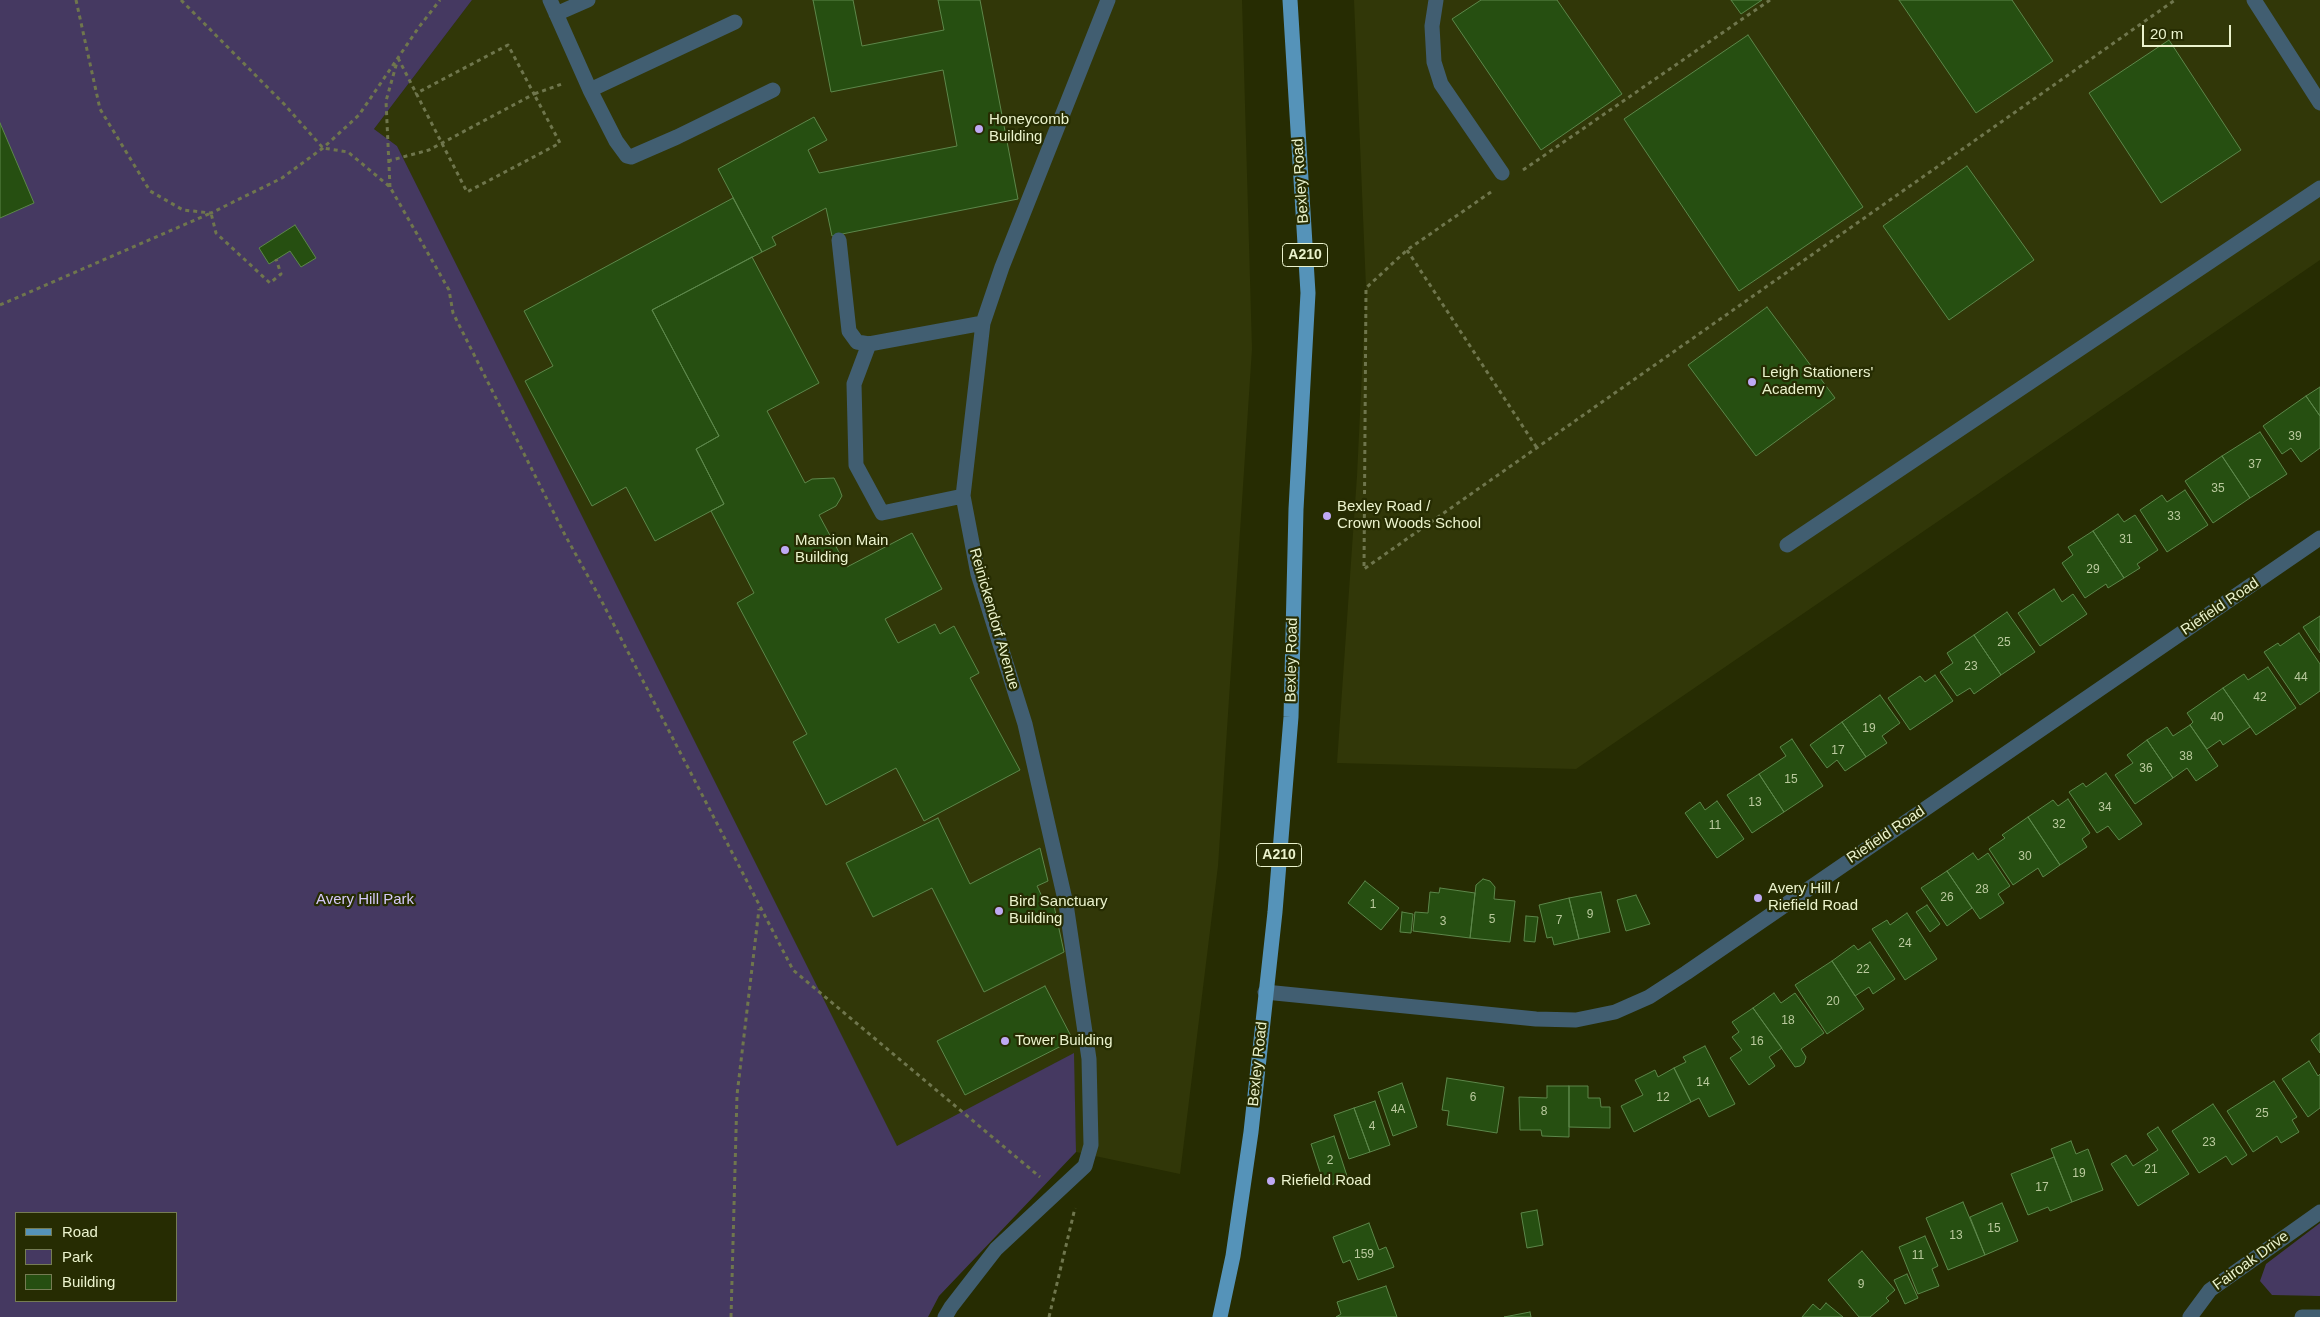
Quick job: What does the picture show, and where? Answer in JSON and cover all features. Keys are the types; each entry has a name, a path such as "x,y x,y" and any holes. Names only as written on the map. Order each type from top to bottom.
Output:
{"main road":[{"name":"Bexley Road","path":"1220,1317 1233,1256 1251,1132 1275,912 1291,718 1296,510 1308,293 1290,0"}],"street":[{"path":"588,0 553,7 590,90 623,153 631,157 772,90"},
{"name":"Reinickendorf Avenue","path":"945,1317 996,1249 1085,1166 1091,1145 1089,1059 1066,904 1025,724 978,574 962,496 983,323 1002,266 1108,0"},
{"path":"1436,0 1432,26 1434,62 1441,84 1502,173"},
{"path":"2254,0 2320,103"},
{"path":"590,90 735,22"},
{"path":"1787,545 2320,188"},
{"path":"839,240 849,332 857,342 870,344 983,323"},
{"path":"870,344 854,384 856,465 882,513 962,496"},
{"name":"Riefield Road","path":"1265,992 1536,1019 1576,1020 1615,1012 1648,997 1682,975 2320,538"},
{"name":"Fairoak Drive","path":"2190,1317 2210,1290 2320,1212"},
{"path":"2302,1317 2320,1317"}],"path":[{"path":"76,0 100,109 150,191 184,210 211,213"},
{"path":"181,0 285,105 323,148 348,152 390,187 449,290 453,313 565,535 600,598 759,909 793,970 1058,1192"},
{"path":"0,305 211,213 282,178 323,148 359,115 440,0"},
{"path":"1520,172 1770,0"},
{"path":"1495,189 1407,250 1366,288 1364,569 2175,0"},
{"path":"398,58 415,94 467,192 560,143 508,45 415,94"},
{"path":"390,187 386,101 398,58"},
{"path":"388,161 429,150 534,94 550,89 583,73"},
{"path":"211,213 216,233 270,283 281,274 276,259"},
{"path":"1407,250 1537,448"},
{"path":"731,1317 737,1095 759,909"},
{"path":"1049,1317 1076,1204"}],"shaded area":[{"path":"472,0 1242,0 1252,349 1218,866 1180,1174 1076,1152 1073,1054 897,1147 397,146 374,129"},
{"name":"Leigh Stationers' Academy","path":"1354,0 2320,0 2320,260 1576,769 1337,763 1357,476 1366,288"}],"green space":[{"name":"Avery Hill Park","path":"0,0 472,0 374,129 397,146 897,1146 1074,1053 1076,1152 939,1296 928,1317 0,1317"},
{"path":"2320,1223 2320,1296 2272,1295 2260,1281 2266,1264"}],"building":[{"name":"Honeycomb Building","path":"813,0 853,0 862,46 944,30 938,0 980,0 1018,199 832,236 826,208 772,237 776,245 762,252 718,169 814,117 827,140 808,150 819,173 957,146 943,70 831,92"},
{"path":"1481,0 1557,0 1622,94 1541,150 1452,19"},
{"path":"1731,0 1762,0 1741,14"},
{"path":"1899,0 2012,0 2053,61 1976,113"},
{"path":"1748,35 1863,207 1739,291 1624,119"},
{"path":"2169,40 2241,150 2161,203 2089,93"},
{"path":"0,123 34,203 0,218"},
{"path":"1967,166 2034,260 1949,320 1883,226"},
{"path":"733,198 762,252 652,310 719,436 696,449 724,504 655,541 626,487 592,506 525,381 553,366 524,311"},
{"path":"295,225 316,258 301,267 290,251 269,264 259,248"},
{"name":"Mansion Main Building","path":"752,257 819,383 767,411 805,483 812,479 834,478 839,488 842,496 836,506 819,515 847,567 912,533 942,589 885,619 898,643 935,624 940,634 954,626 979,673 970,678 1020,770 924,821 896,768 826,805 793,742 807,734 737,603 754,593 711,511 724,504 696,449 719,436 652,310"},
{"path":"1767,307 1835,398 1756,456 1688,365"},
{"path":"2320,387 2320,416 2306,396"},
{"path":"2306,396 2320,416 2320,448 2301,462 2291,448 2282,454 2263,426"},
{"path":"2260,432 2287,474 2250,498 2222,456"},
{"path":"2222,456 2250,498 2213,523 2185,481"},
{"path":"2185,490 2208,525 2167,552 2140,510 2162,495 2167,502"},
{"path":"2118,514 2124,522 2135,515 2158,550 2137,564 2140,568 2124,578 2093,531"},
{"path":"2093,531 2124,578 2108,588 2106,584 2085,598 2062,563 2073,555 2068,547"},
{"path":"2054,589 2062,602 2073,594 2087,614 2040,646 2018,613"},
{"path":"2007,612 2035,652 2001,675 1974,635"},
{"path":"2320,616 2320,653 2303,627"},
{"path":"2299,633 2320,664 2320,691 2300,705 2264,652 2278,643 2280,646"},
{"path":"1974,635 2001,675 1974,694 1970,688 1957,696 1940,672 1953,663 1947,653"},
{"path":"2268,667 2296,708 2256,735 2223,688 2244,674 2248,680"},
{"path":"1935,675 1953,701 1910,730 1888,698 1920,676 1925,682"},
{"path":"2223,688 2250,727 2223,745 2220,740 2207,749 2190,725 2193,722 2187,713"},
{"path":"1880,695 1900,723 1882,736 1887,743 1866,757 1842,722"},
{"path":"1842,722 1866,757 1845,771 1837,760 1827,768 1810,745"},
{"path":"2190,725 2218,766 2196,781 2187,768 2173,778 2147,740 2167,727 2173,736"},
{"path":"1792,739 1823,786 1784,812 1759,774 1786,756 1780,747"},
{"path":"2147,740 2173,778 2135,804 2115,775 2133,763 2127,755"},
{"path":"2106,773 2142,824 2119,840 2108,826 2097,833 2069,792 2083,783 2086,787"},
{"path":"1759,774 1784,812 1752,833 1727,795"},
{"path":"2068,799 2090,833 2082,839 2087,847 2060,865 2028,817 2053,800 2058,806"},
{"path":"1717,801 1744,839 1717,858 1685,813 1700,802 1705,810"},
{"path":"2028,817 2060,865 2043,877 2038,868 2013,885 1989,849 2005,838 2002,835"},
{"name":"Bird Sanctuary Building","path":"938,818 970,884 1040,848 1048,881 1037,886 1046,905 1053,901 1064,952 984,992 932,888 873,917 846,863"},
{"path":"1973,853 1978,860 1988,853 2010,886 1998,894 2004,903 1980,919 1947,871"},
{"path":"1947,871 1972,908 1947,926 1921,888"},
{"path":"1483,879 1490,881 1495,887 1494,899 1515,901 1510,942 1470,938 1476,885"},
{"path":"1365,881 1399,908 1381,930 1348,903"},
{"path":"1440,888 1475,893 1470,938 1413,931 1415,912 1428,913 1430,892 1439,893"},
{"path":"1601,892 1610,932 1579,939 1569,898"},
{"path":"1636,895 1650,924 1626,931 1617,900"},
{"path":"1569,898 1579,939 1554,945 1552,937 1547,938 1539,905"},
{"path":"1927,905 1940,924 1930,932 1916,912"},
{"path":"1402,912 1413,914 1411,933 1400,932"},
{"path":"1907,913 1937,959 1905,980 1872,929 1887,920 1890,925"},
{"path":"1526,916 1538,917 1535,942 1524,941"},
{"path":"1870,942 1895,979 1873,994 1869,987 1855,996 1832,961 1854,945 1858,950"},
{"path":"1832,961 1864,1009 1827,1034 1795,985"},
{"name":"Tower Building","path":"1045,986 1073,1040 965,1095 937,1041"},
{"path":"1774,993 1781,1003 1795,993 1824,1033 1801,1049 1806,1057 1804,1063 1800,1066 1795,1067 1753,1008"},
{"path":"1753,1008 1782,1048 1769,1057 1775,1066 1749,1085 1730,1058 1742,1050 1732,1037 1739,1032 1732,1022"},
{"path":"2320,1033 2320,1053 2311,1040"},
{"path":"1705,1046 1735,1104 1709,1117 1699,1098 1691,1102 1674,1068 1686,1062 1683,1057"},
{"path":"2309,1061 2318,1076 2320,1074 2320,1108 2308,1117 2282,1079"},
{"path":"1674,1068 1691,1102 1634,1132 1621,1106 1643,1095 1635,1080 1655,1070 1658,1077"},
{"path":"1447,1078 1504,1087 1497,1133 1447,1125 1449,1111 1442,1110"},
{"path":"2274,1081 2297,1117 2292,1120 2299,1132 2281,1143 2277,1136 2253,1152 2227,1111"},
{"path":"1402,1083 1417,1127 1393,1136 1378,1092"},
{"path":"1547,1086 1569,1086 1569,1137 1542,1136 1541,1130 1520,1130 1519,1097 1547,1098"},
{"path":"1569,1086 1588,1086 1588,1098 1600,1098 1601,1107 1610,1107 1610,1128 1569,1127"},
{"path":"1375,1101 1390,1145 1370,1152 1354,1108"},
{"path":"2213,1104 2247,1155 2232,1165 2226,1156 2199,1173 2172,1131"},
{"path":"1354,1108 1370,1152 1349,1159 1334,1115"},
{"path":"2158,1127 2189,1174 2138,1206 2111,1164 2126,1155 2133,1166 2158,1150 2147,1134"},
{"path":"1334,1136 1348,1179 1325,1187 1311,1144"},
{"path":"2071,1141 2076,1154 2088,1149 2103,1190 2072,1202 2051,1149"},
{"path":"2054,1157 2072,1202 2050,1211 2048,1207 2028,1215 2011,1174"},
{"path":"1963,1202 1985,1255 1948,1270 1926,1218"},
{"path":"2002,1203 2018,1241 1985,1255 1970,1217"},
{"path":"1537,1210 1543,1245 1527,1248 1521,1213"},
{"path":"1369,1223 1379,1250 1386,1247 1394,1267 1358,1280 1350,1260 1343,1263 1333,1237"},
{"path":"1925,1236 1938,1266 1932,1269 1939,1286 1918,1294 1899,1247"},
{"path":"1862,1251 1895,1290 1886,1298 1889,1301 1870,1317 1859,1317 1828,1280"},
{"path":"1907,1274 1918,1298 1905,1304 1894,1280"},
{"path":"1386,1286 1397,1317 1336,1317 1341,1314 1337,1302"},
{"path":"1826,1303 1843,1317 1802,1317 1813,1304 1820,1310"},
{"path":"1530,1312 1531,1317 1504,1317"}],"place":[{"name":"Honeycomb Building","path":"979,129"},
{"name":"Leigh Stationers' Academy","path":"1752,382"},
{"name":"Bexley Road / Crown Woods School","path":"1327,516"},
{"name":"Mansion Main Building","path":"785,550"},
{"name":"Avery Hill / Riefield Road","path":"1758,898"},
{"name":"Bird Sanctuary Building","path":"999,911"},
{"name":"Tower Building","path":"1005,1041"},
{"name":"Riefield Road","path":"1271,1181"}]}
